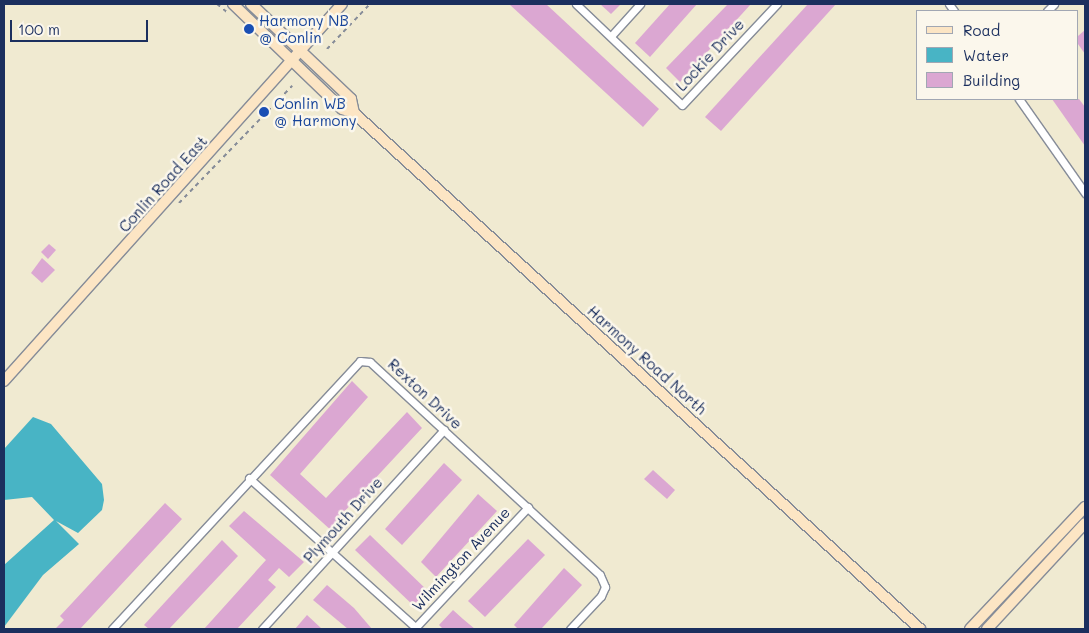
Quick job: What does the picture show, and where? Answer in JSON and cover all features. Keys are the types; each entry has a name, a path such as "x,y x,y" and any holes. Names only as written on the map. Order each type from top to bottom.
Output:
{"main road":[{"name":"Harmony Road North","path":"233,4 342,109 354,113 920,629"},
{"name":"Harmony Road North","path":"251,4 302,50 351,99 354,113"},
{"name":"Conlin Road East","path":"4,381 342,4"},
{"path":"970,629 1085,507"},
{"path":"987,629 1085,523"}],"street":[{"name":"Lockie Drive","path":"576,4 612,35 682,105 777,4"},
{"path":"612,35 640,4"},
{"path":"1021,100 1085,193"},
{"name":"Rexton Drive","path":"112,629 249,478 360,361 370,362 600,575 605,587 570,629"},
{"name":"Plymouth Drive","path":"262,629 444,430"},
{"path":"249,478 330,554 415,629"},
{"name":"Wilmington Avenue","path":"415,629 528,507"}],"path":[{"path":"327,49 370,4"},
{"path":"179,203 292,86"}],"water":[{"path":"33,417 51,424 102,484 104,500 102,510 78,533 56,521 79,544 43,575 4,627 4,565 54,520 32,497 4,500 4,449"}],"building":[{"path":"509,4 546,4 659,109 643,127"},
{"path":"600,4 621,4 611,14"},
{"path":"670,4 697,4 650,57 635,43"},
{"path":"728,4 751,4 680,82 666,68"},
{"path":"808,4 836,4 721,131 705,117"},
{"path":"1085,30 1085,54 1079,45 1079,35"},
{"path":"1079,99 1085,107 1085,146 1053,100"},
{"path":"49,244 56,250 48,259 41,252"},
{"path":"42,258 55,270 42,283 31,273"},
{"path":"352,381 368,397 300,474 326,498 407,412 422,428 343,513 348,517 333,532 270,475"},
{"path":"444,463 462,480 402,545 385,529"},
{"path":"653,470 675,490 667,499 644,479"},
{"path":"478,494 497,511 436,577 421,562"},
{"path":"165,503 182,519 80,629 55,629 64,620 60,616"},
{"path":"244,511 304,562 289,577 279,568 268,580 276,587 237,629 204,629 266,560 229,526"},
{"path":"370,535 429,592 415,607 355,550"},
{"path":"528,539 545,555 485,617 468,601"},
{"path":"222,540 238,556 169,629 149,629 144,625"},
{"path":"564,568 582,585 541,629 518,629 514,625"},
{"path":"327,585 354,608 372,629 348,629 313,600"},
{"path":"453,610 475,629 443,629 439,625"},
{"path":"307,615 322,629 295,629"}],"place":[{"name":"Harmony NB @ Conlin","path":"249,29"},
{"name":"Conlin WB @ Harmony","path":"264,112"}]}
